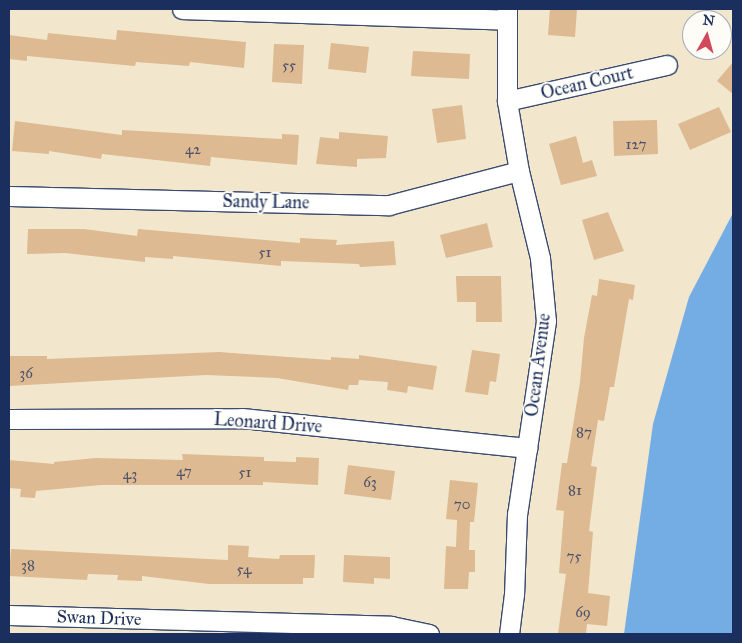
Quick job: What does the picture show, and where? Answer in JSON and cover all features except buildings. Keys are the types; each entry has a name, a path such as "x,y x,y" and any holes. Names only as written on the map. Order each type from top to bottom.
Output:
{"street":[{"path":"182,9 506,14"},
{"name":"Ocean Avenue","path":"506,14 507,101 519,171 546,290 546,321 517,514 514,594 509,634"},
{"name":"Ocean Court","path":"507,101 667,65"},
{"name":"Sandy Lane","path":"9,196 390,204 519,171"},
{"name":"Leonard Drive","path":"9,419 242,418 527,448"},
{"name":"Swan Drive","path":"9,615 391,626 429,634"}],"water":[{"path":"733,213 733,634 624,634 653,424 689,297"}]}
